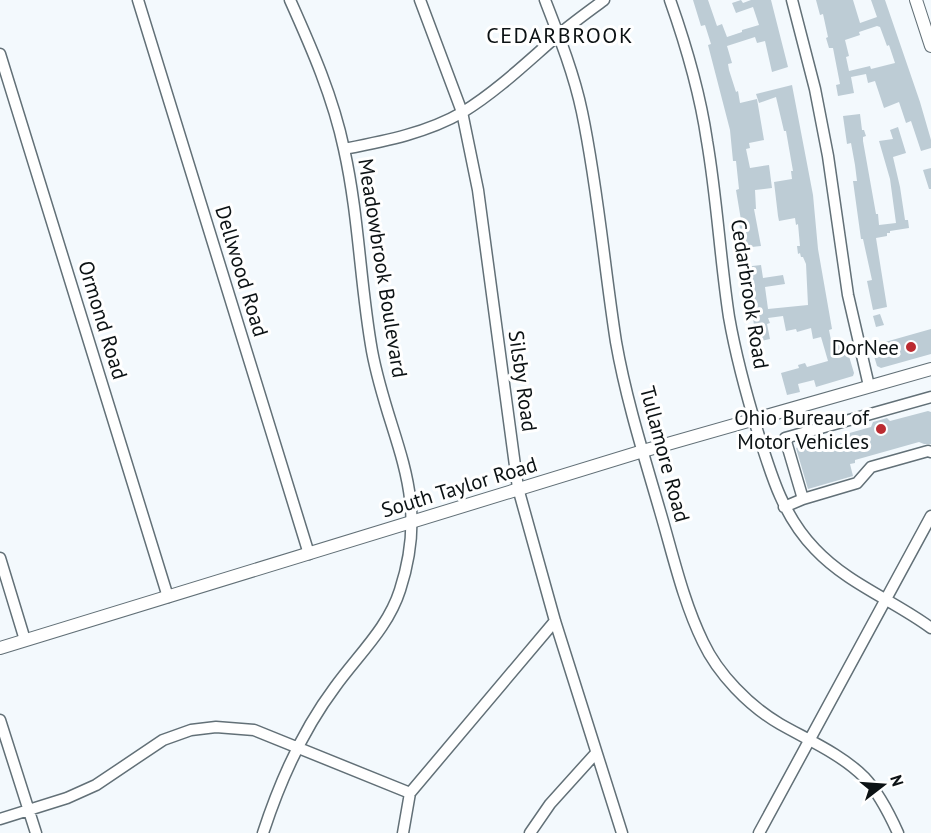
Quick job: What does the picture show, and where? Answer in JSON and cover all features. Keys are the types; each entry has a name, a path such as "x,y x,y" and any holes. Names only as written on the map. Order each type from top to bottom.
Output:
{"main road":[{"path":"916,0 931,46"},
{"name":"South Taylor Road","path":"0,648 643,451 869,386 930,372"}],"street":[{"name":"Dellwood Road","path":"138,0 309,554"},
{"name":"Meadowbrook Boulevard","path":"263,833 297,747 334,688 374,639 389,615 405,573 412,541 413,522 407,472 371,347 355,214 344,149 325,82 290,0"},
{"name":"Silsby Road","path":"420,0 462,112 478,190 519,488 555,621 622,833"},
{"name":"Tullamore Road","path":"545,0 581,110 595,183 617,344 643,451 688,606 704,644 722,672 744,696 777,722 847,763 864,777 887,808 898,833"},
{"path":"344,149 406,135 462,112 513,75 558,35 604,0"},
{"name":"Cedarbrook Road","path":"670,0 689,61 705,127 714,182 729,318 754,419 773,481 784,507 814,549 860,586 886,599 931,628"},
{"path":"792,0 815,89 828,156 848,295 869,386"},
{"name":"Ormond Road","path":"0,54 168,597"},
{"path":"803,499 785,438 931,397"},
{"path":"784,507 857,483 871,467 931,452"},
{"path":"759,833 931,516"},
{"path":"0,558 26,640"},
{"path":"403,833 410,792 555,621"},
{"path":"0,720 36,833"},
{"path":"0,819 67,798 96,785 163,740 191,730 216,727 254,730 410,792"},
{"path":"530,833 550,804 596,753"}],"building":[{"path":"693,0 708,0 717,26 722,24 727,37 759,25 753,7 736,13 732,3 741,0 743,3 751,0 771,0 788,67 772,72 765,41 757,43 755,37 727,46 732,63 728,64 729,70 736,92 738,91 740,103 757,99 764,140 749,143 750,148 746,149 750,168 769,165 772,188 755,190 756,209 754,209 761,246 742,248 739,221 741,220 736,190 739,189 730,130 708,45 711,44 705,25 701,26"},
{"path":"816,0 853,0 860,23 877,17 871,0 885,0 920,102 931,140 931,148 921,151 911,121 906,123 899,102 884,108 875,81 868,83 866,74 851,77 854,93 838,96 836,85 840,84 833,48 829,48 823,14 820,15","holes":["880,27 895,63 849,71 846,57 849,56 845,40 860,35 859,32"]},
{"path":"792,85 813,195 818,249 832,329 829,330 832,345 839,343 843,354 848,353 854,373 853,376 816,387 814,380 798,384 800,392 787,395 781,373 799,368 798,365 805,363 807,367 828,361 821,337 813,339 811,328 797,332 796,329 786,331 783,316 768,318 770,339 757,342 744,267 761,265 763,278 783,275 785,284 765,287 768,309 808,305 806,264 800,253 798,254 797,246 800,246 798,224 796,225 795,218 779,221 778,216 774,182 792,179 791,171 793,171 786,131 784,131 776,97 759,103 756,94"},
{"path":"860,114 862,130 866,136 863,137 863,141 879,225 896,223 890,179 879,141 893,139 890,130 898,127 906,153 893,157 905,220 908,220 909,228 890,231 887,236 876,238 887,307 873,310 867,281 872,280 863,239 861,239 853,181 857,181 855,165 851,143 847,144 843,116"},
{"path":"931,168 931,189 929,189 923,170"},
{"path":"880,314 884,325 876,327 873,316"},
{"path":"931,329 931,354 881,368 877,366 871,346"},
{"path":"931,412 931,444 919,442 855,460 855,463 850,464 853,476 808,489 796,448 871,427 873,422 887,418 890,421"}],"place":[{"name":"DorNee","path":"911,347"},
{"name":"Ohio Bureau of Motor Vehicles","path":"881,429"}],"district":[{"name":"CEDARBROOK","path":"560,35"}]}
